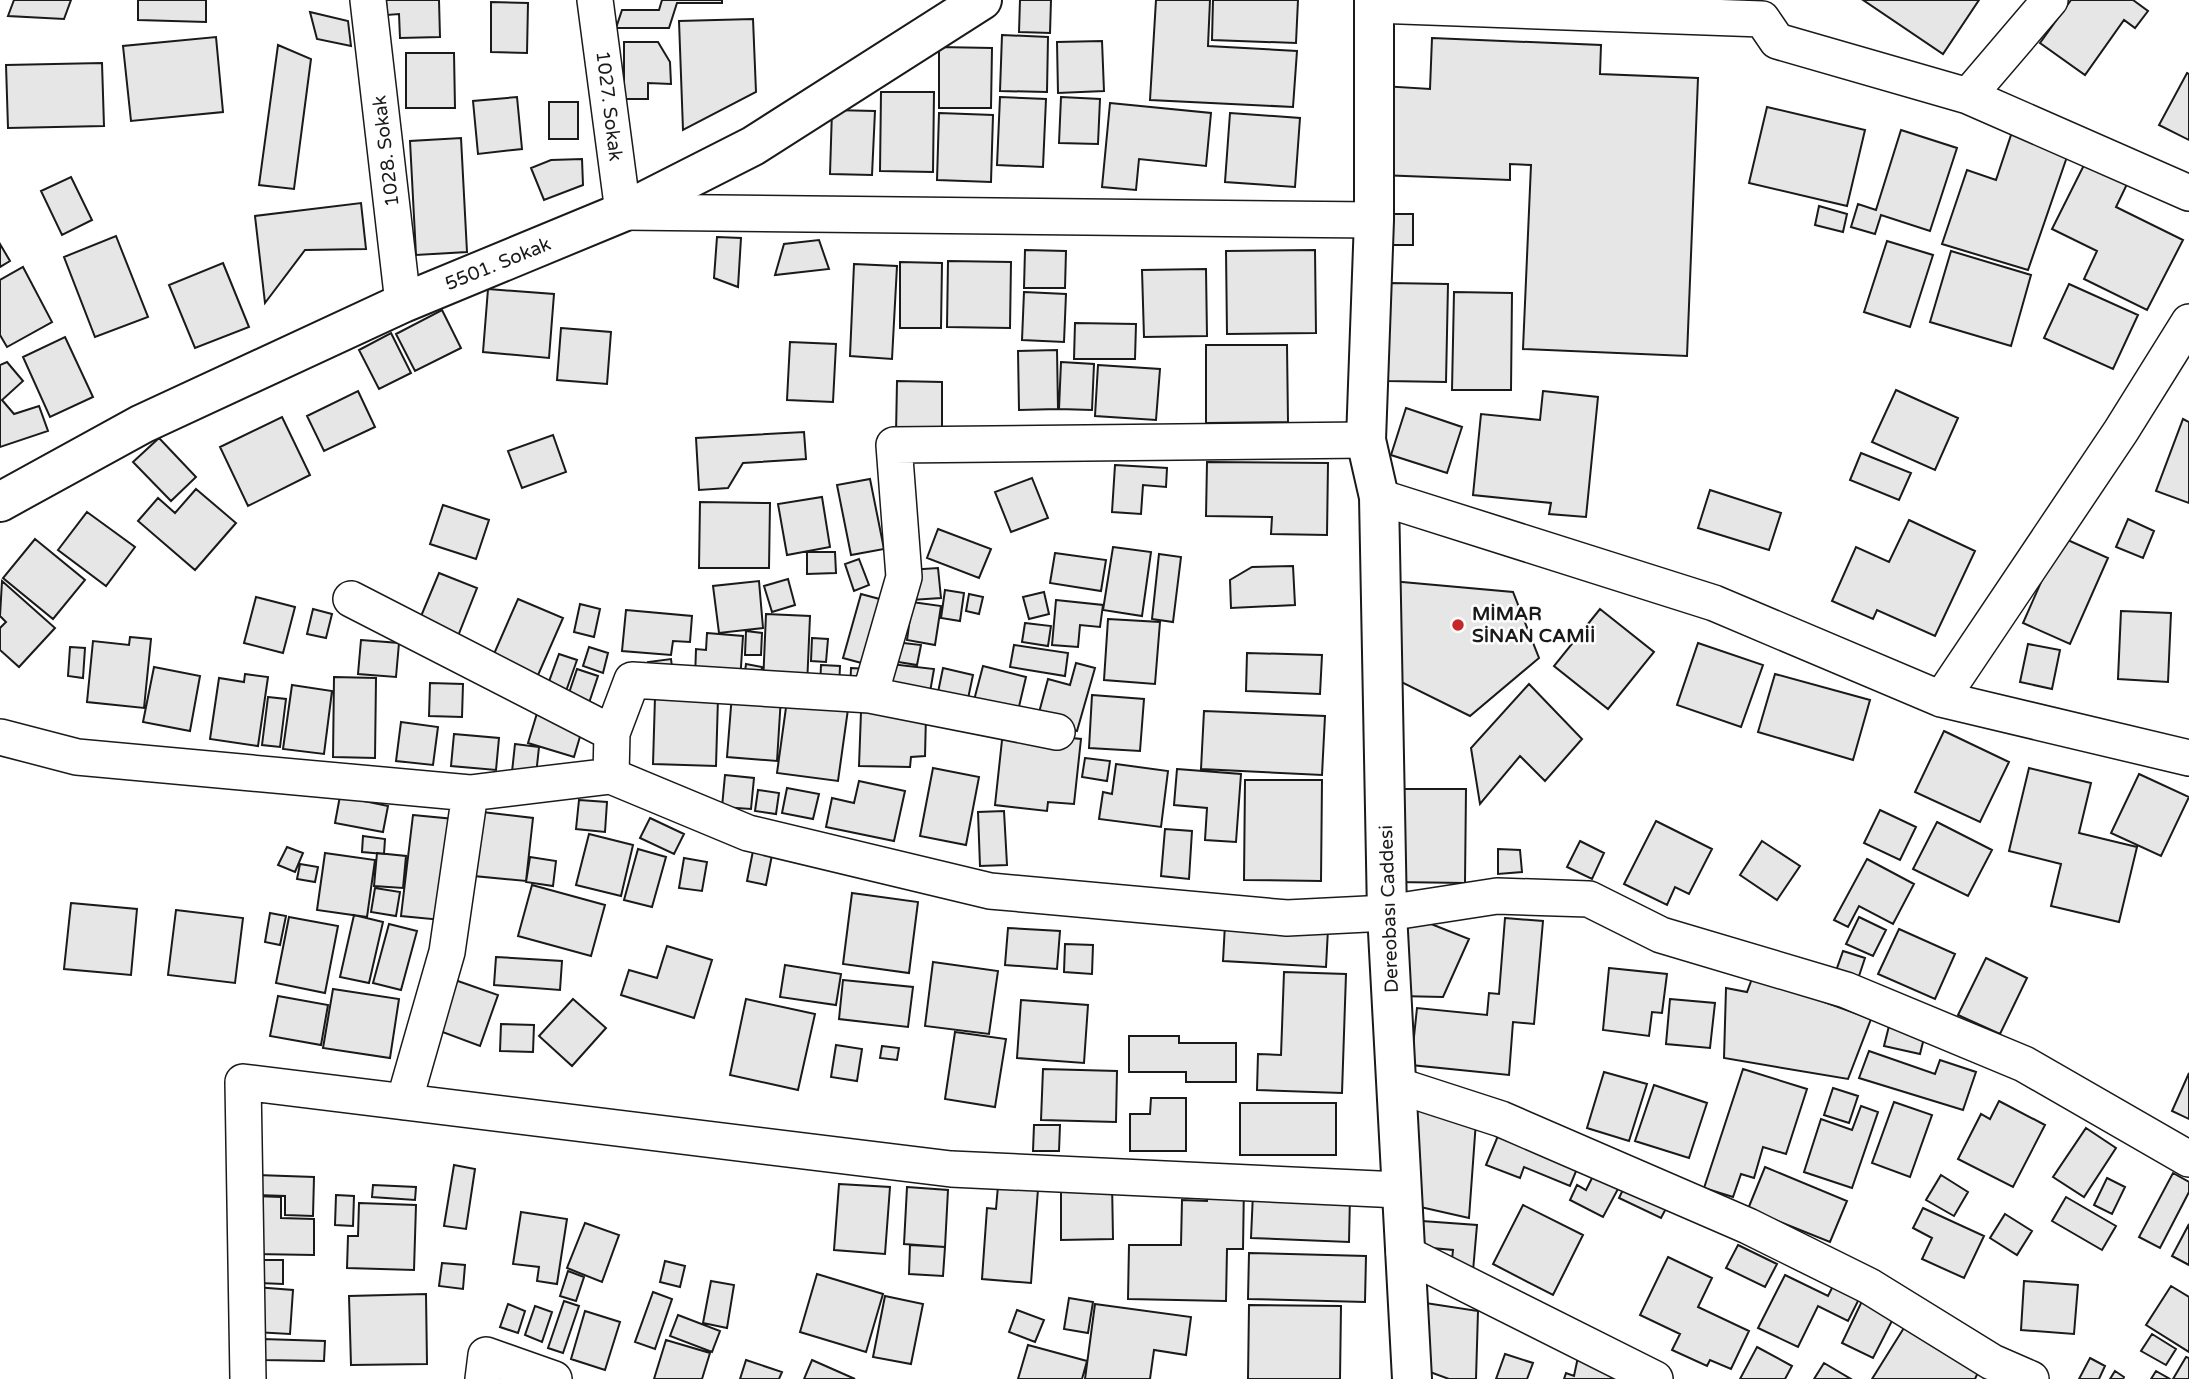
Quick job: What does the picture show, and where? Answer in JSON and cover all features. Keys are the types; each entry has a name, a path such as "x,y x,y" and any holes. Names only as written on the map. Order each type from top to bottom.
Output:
{"street":[{"name":"1028. Sokak","path":"368,0 403,303"},
{"name":"1027. Sokak","path":"596,0 623,212"},
{"name":"5501. Sokak","path":"0,502 142,424 403,303 623,212 753,146 982,0"},
{"path":"1968,96 2050,0"},
{"path":"1376,2 1762,19 1777,41 1968,96 2189,192"},
{"name":"Dereobası Caddesi","path":"1376,2 1374,220 1366,440 1379,497 1387,913 1412,1379"},
{"path":"623,212 1374,220"},
{"path":"1941,699 2121,431 2189,322"},
{"path":"870,695 904,577 894,445 1366,440"},
{"path":"1379,497 1714,603 1941,699 2189,758"},
{"path":"351,599 612,733"},
{"path":"611,776 612,733 632,680 870,695 1057,733"},
{"path":"0,737 77,757 470,793 611,776 748,833 990,891 1287,918 1387,913 1497,896 1589,899 1661,935 1846,990 2024,1064 2189,1159"},
{"path":"404,1102 447,952 470,793"},
{"path":"248,1379 243,1082 951,1169 1400,1190"},
{"path":"1396,1085 1501,1119 1748,1226 1870,1286 1989,1370 2031,1379"},
{"path":"1404,1253 1655,1379"},
{"path":"483,1379 486,1355 554,1379"}],"building":[{"path":"14,0 71,0 64,19 8,16"},
{"path":"138,0 206,0 206,22 138,20"},
{"path":"386,0 439,0 440,37 400,38 399,14 387,15"},
{"path":"662,0 722,0 722,3 677,3 669,28 616,28 622,10 659,10"},
{"path":"1020,0 1051,0 1050,33 1019,32"},
{"path":"1156,0 1210,0 1208,46 1297,51 1293,107 1150,100"},
{"path":"1213,0 1298,0 1296,43 1212,40"},
{"path":"1863,0 1979,0 1943,54"},
{"path":"2071,0 2133,0 2148,11 2135,28 2124,20 2085,75 2040,43"},
{"path":"491,2 528,3 527,53 491,52"},
{"path":"310,12 348,21 351,46 317,39"},
{"path":"753,19 756,92 683,130 679,21"},
{"path":"1002,35 1048,37 1047,92 1000,91"},
{"path":"216,37 223,112 131,121 123,46"},
{"path":"1432,38 1601,45 1600,74 1698,78 1687,356 1523,349 1531,165 1510,164 1510,180 1379,175 1382,86 1430,89"},
{"path":"1102,41 1104,91 1058,93 1057,42"},
{"path":"624,42 658,42 670,62 671,84 648,83 648,99 624,99"},
{"path":"278,45 311,59 294,189 259,185"},
{"path":"939,47 992,48 991,108 939,108"},
{"path":"406,53 454,53 455,108 406,108"},
{"path":"102,63 104,126 8,128 6,65"},
{"path":"2187,73 2189,74 2189,140 2159,125"},
{"path":"881,92 934,92 933,172 880,171"},
{"path":"517,97 522,149 478,154 473,101"},
{"path":"1000,97 1046,99 1043,167 997,165"},
{"path":"1061,97 1100,99 1098,144 1059,143"},
{"path":"549,102 578,102 578,139 549,139"},
{"path":"1110,103 1211,113 1206,166 1139,159 1136,190 1102,187"},
{"path":"1767,107 1865,130 1847,206 1749,183"},
{"path":"832,110 875,111 872,175 830,174"},
{"path":"939,113 993,115 991,182 937,180"},
{"path":"1230,113 1300,118 1295,187 1225,182"},
{"path":"1901,130 1957,148 1930,231 1881,215 1875,234 1851,227 1858,204 1876,210"},
{"path":"2012,132 2069,151 2028,270 1942,244 1967,170 1996,180"},
{"path":"461,138 467,252 416,255 410,141"},
{"path":"582,159 583,185 544,200 531,168 551,160"},
{"path":"2087,159 2129,180 2116,207 2183,240 2147,310 2084,279 2097,251 2052,229"},
{"path":"71,177 92,220 62,235 41,191"},
{"path":"361,203 366,249 305,250 265,303 255,216"},
{"path":"1819,206 1847,214 1843,232 1815,225"},
{"path":"1388,214 1413,214 1413,245 1388,245"},
{"path":"116,236 148,317 95,337 64,257"},
{"path":"717,237 741,238 738,287 714,278"},
{"path":"819,240 829,269 775,275 784,244"},
{"path":"1887,241 1933,255 1910,327 1864,312"},
{"path":"0,244 10,261 0,267"},
{"path":"1025,250 1066,251 1065,288 1024,288"},
{"path":"1315,250 1316,333 1227,334 1226,251"},
{"path":"1951,251 2031,275 2011,346 1930,322"},
{"path":"948,261 1011,262 1010,328 947,327"},
{"path":"900,262 942,263 941,328 900,328"},
{"path":"223,263 249,327 195,348 169,285"},
{"path":"854,264 897,266 892,359 850,356"},
{"path":"23,267 52,322 7,347 0,335 0,280"},
{"path":"1206,269 1207,336 1144,337 1142,270"},
{"path":"1389,283 1448,284 1446,382 1387,381"},
{"path":"2069,284 2138,315 2113,369 2044,338"},
{"path":"488,289 554,294 549,358 483,352"},
{"path":"1024,292 1066,294 1064,342 1022,340"},
{"path":"1454,292 1512,293 1511,390 1452,390"},
{"path":"442,310 461,348 415,371 396,334"},
{"path":"1075,323 1136,324 1135,359 1074,359"},
{"path":"561,328 611,332 607,384 557,380"},
{"path":"391,333 411,373 379,389 359,350"},
{"path":"65,337 93,397 50,417 23,357"},
{"path":"790,342 836,344 833,402 787,400"},
{"path":"1206,345 1287,345 1288,422 1206,423"},
{"path":"1057,350 1058,409 1019,410 1018,351"},
{"path":"7,362 23,381 2,400 14,414 39,406 48,431 0,447 0,365"},
{"path":"1061,362 1094,364 1092,410 1059,409"},
{"path":"1098,365 1160,369 1156,420 1095,416"},
{"path":"897,381 942,382 942,435 896,434"},
{"path":"1896,390 1958,418 1935,470 1872,442"},
{"path":"358,391 375,427 324,451 307,416"},
{"path":"1543,391 1598,397 1586,517 1549,514 1551,503 1473,495 1481,414 1540,420"},
{"path":"1406,408 1462,427 1447,473 1391,455"},
{"path":"282,417 310,475 248,506 220,447"},
{"path":"2183,419 2189,422 2189,503 2156,491"},
{"path":"804,432 806,459 743,463 728,488 699,490 696,438"},
{"path":"553,435 566,472 522,488 508,451"},
{"path":"159,438 196,477 171,501 133,462"},
{"path":"1861,453 1911,473 1899,500 1850,480"},
{"path":"1207,462 1328,463 1327,535 1271,534 1272,517 1206,516"},
{"path":"1115,465 1167,468 1166,487 1143,485 1141,514 1112,512"},
{"path":"1032,478 1048,518 1011,532 995,492"},
{"path":"870,479 884,549 851,555 837,485"},
{"path":"196,489 236,523 195,570 138,521 158,498 175,513"},
{"path":"1710,490 1781,513 1769,550 1698,528"},
{"path":"822,497 830,547 787,555 778,504"},
{"path":"700,502 770,503 769,568 699,568"},
{"path":"443,505 489,520 476,559 430,544"},
{"path":"87,512 135,547 106,586 58,550"},
{"path":"2128,519 2154,531 2143,558 2116,547"},
{"path":"1909,520 1975,551 1935,636 1877,610 1873,619 1832,601 1856,547 1889,562"},
{"path":"938,529 991,549 979,578 927,558"},
{"path":"2061,537 2108,558 2070,644 2023,623"},
{"path":"35,539 85,580 53,619 3,578"},
{"path":"1113,547 1151,552 1142,616 1103,610"},
{"path":"807,552 835,552 836,573 807,574"},
{"path":"1055,553 1106,560 1101,591 1050,583"},
{"path":"1159,554 1181,557 1173,622 1152,619"},
{"path":"859,559 869,585 854,591 845,564"},
{"path":"1293,566 1295,605 1231,608 1230,580 1252,567"},
{"path":"938,568 941,598 911,600 908,570"},
{"path":"439,573 477,588 458,636 419,621"},
{"path":"788,579 795,605 772,612 764,586"},
{"path":"2,581 55,628 19,667 0,650 0,628 6,622 0,616"},
{"path":"759,581 763,628 719,633 713,586"},
{"name":"MİMAR SİNAN CAMİİ","path":"1391,581 1513,592 1539,658 1470,716 1391,677"},
{"path":"945,590 964,593 960,621 941,618"},
{"path":"1044,592 1049,614 1029,619 1023,597"},
{"path":"861,594 887,601 869,665 843,658"},
{"path":"969,594 983,597 979,614 966,611"},
{"path":"256,597 295,607 283,653 244,643"},
{"path":"518,599 563,618 535,682 490,663"},
{"path":"1056,600 1103,605 1100,627 1080,625 1078,647 1052,645"},
{"path":"912,602 941,606 935,645 907,640"},
{"path":"580,604 600,609 594,637 574,632"},
{"path":"313,609 332,614 326,638 307,634"},
{"path":"1600,609 1654,652 1608,709 1554,666"},
{"path":"626,610 692,616 690,642 673,641 671,655 622,651"},
{"path":"2121,611 2171,613 2168,682 2118,679"},
{"path":"766,614 810,616 807,686 763,684"},
{"path":"1108,619 1160,622 1155,684 1104,680"},
{"path":"1025,623 1051,626 1048,646 1022,642"},
{"path":"746,631 762,633 761,655 745,655"},
{"path":"707,633 743,636 740,682 695,679 696,649 706,650"},
{"path":"130,637 151,639 144,708 87,702 93,641 129,645"},
{"path":"812,638 828,639 826,662 811,661"},
{"path":"361,640 399,643 396,677 358,674"},
{"path":"895,642 921,645 917,665 892,661"},
{"path":"1698,643 1763,665 1741,727 1677,705"},
{"path":"2028,644 2060,650 2052,689 2020,682"},
{"path":"1014,645 1068,653 1065,676 1010,667"},
{"path":"70,647 85,648 83,678 68,676"},
{"path":"589,647 608,653 603,673 583,666"},
{"path":"1247,653 1322,655 1320,694 1246,691"},
{"path":"559,654 577,660 565,694 547,687"},
{"path":"671,659 673,675 650,678 648,662"},
{"path":"882,663 934,669 929,698 878,691"},
{"path":"1076,663 1095,668 1077,731 1037,720 1048,679 1070,685"},
{"path":"746,664 762,667 760,682 744,680"},
{"path":"821,665 840,666 839,689 820,688"},
{"path":"983,666 1026,677 1017,715 973,704"},
{"path":"154,667 200,676 190,731 143,722"},
{"path":"851,668 867,669 850,691"},
{"path":"943,668 973,675 966,708 936,702"},
{"path":"577,669 598,676 589,703 568,696"},
{"path":"245,674 268,677 258,746 210,739 219,678 244,682"},
{"path":"1775,674 1870,700 1853,760 1758,732"},
{"path":"334,677 376,678 375,758 333,757"},
{"path":"430,683 463,684 462,717 429,716"},
{"path":"1529,684 1582,739 1545,781 1520,756 1480,804 1471,748"},
{"path":"292,685 332,691 324,754 283,749"},
{"path":"788,693 849,702 838,781 777,773"},
{"path":"732,694 781,697 777,761 727,757"},
{"path":"1092,695 1144,699 1140,751 1089,748"},
{"path":"268,697 286,699 280,747 262,745"},
{"path":"655,697 718,698 716,766 653,764"},
{"path":"538,710 584,723 574,757 528,743"},
{"path":"1204,711 1325,716 1322,775 1201,769"},
{"path":"861,712 926,715 925,756 911,757 910,767 859,766"},
{"path":"401,722 438,727 433,765 396,761"},
{"path":"1003,731 1081,739 1074,804 1048,802 1047,811 995,805"},
{"path":"1944,731 2009,762 1980,822 1915,792"},
{"path":"454,734 499,738 496,770 451,766"},
{"path":"515,744 539,747 536,775 512,772"},
{"path":"1085,758 1110,761 1107,781 1082,777"},
{"path":"1116,764 1168,771 1161,827 1099,819 1103,792 1112,794"},
{"path":"933,768 979,777 966,845 920,836"},
{"path":"2029,768 2091,783 2079,833 2137,847 2119,922 2051,906 2061,864 2009,851"},
{"path":"1177,769 1241,774 1236,842 1205,840 1207,808 1174,805"},
{"path":"2139,774 2189,797 2161,856 2111,833"},
{"path":"725,775 754,778 751,809 722,807"},
{"path":"1245,780 1322,780 1321,881 1244,880"},
{"path":"859,781 905,791 894,841 826,827 832,798 854,803"},
{"path":"787,788 819,794 813,819 782,813"},
{"path":"1396,789 1466,789 1465,883 1396,882"},
{"path":"758,790 779,793 776,814 755,811"},
{"path":"340,796 388,806 383,832 335,823"},
{"path":"579,800 607,802 605,832 576,829"},
{"path":"1880,810 1916,827 1900,860 1864,843"},
{"path":"1004,811 1007,865 980,866 978,812"},
{"path":"482,812 533,818 526,881 474,876"},
{"path":"413,815 454,819 442,920 401,916"},
{"path":"650,818 684,834 674,854 640,838"},
{"path":"1656,821 1712,849 1689,894 1675,887 1667,905 1624,884"},
{"path":"1937,822 1992,850 1968,896 1913,869"},
{"path":"1165,829 1192,831 1189,879 1161,876"},
{"path":"589,834 633,845 621,896 576,885"},
{"path":"363,836 385,839 384,854 362,852"},
{"path":"1580,841 1604,853 1592,879 1567,867"},
{"path":"1762,841 1800,866 1777,900 1740,875"},
{"path":"287,847 303,853 295,872 278,865"},
{"path":"638,849 666,857 652,907 624,900"},
{"path":"1498,849 1520,850 1522,872 1498,874"},
{"path":"753,851 772,855 766,885 747,881"},
{"path":"325,853 375,860 367,917 317,910"},
{"path":"377,853 406,856 403,888 374,886"},
{"path":"530,857 556,861 553,886 526,882"},
{"path":"684,858 707,862 702,891 679,888"},
{"path":"1867,859 1914,884 1893,924 1859,906 1848,927 1834,920"},
{"path":"300,864 318,867 315,882 297,879"},
{"path":"532,885 605,905 591,956 518,936"},
{"path":"375,888 400,892 396,916 371,912"},
{"path":"852,893 918,902 909,973 843,964"},
{"path":"71,903 137,909 131,975 64,969"},
{"path":"176,910 243,918 235,983 168,975"},
{"path":"270,913 286,916 280,945 265,942"},
{"path":"354,915 383,922 369,983 340,977"},
{"path":"289,917 338,926 325,993 276,983"},
{"path":"1859,917 1886,930 1873,956 1846,944"},
{"path":"1416,918 1469,939 1443,997 1399,996 1396,941"},
{"path":"1505,918 1543,921 1534,1024 1513,1022 1509,1075 1411,1065 1417,1008 1487,1015 1489,993 1499,994"},
{"path":"389,924 417,931 401,990 373,983"},
{"path":"1225,924 1328,929 1326,967 1223,961"},
{"path":"1008,928 1060,931 1057,969 1005,965"},
{"path":"1899,929 1955,954 1935,999 1878,974"},
{"path":"1065,944 1093,945 1092,974 1064,972"},
{"path":"667,946 712,960 694,1018 621,995 629,970 657,978"},
{"path":"1843,951 1865,958 1858,979 1836,971"},
{"path":"496,957 562,961 560,990 494,985"},
{"path":"1986,958 2027,978 2000,1034 1958,1015"},
{"path":"933,962 998,971 989,1034 925,1026"},
{"path":"785,965 841,974 836,1005 780,997"},
{"path":"1609,968 1667,974 1662,1013 1652,1012 1649,1036 1603,1030"},
{"path":"1284,972 1346,974 1342,1093 1257,1090 1258,1054 1281,1055"},
{"path":"1753,976 1871,1019 1848,1079 1724,1058 1726,988 1747,992"},
{"path":"455,980 498,995 480,1046 437,1030"},
{"path":"843,980 913,987 908,1027 839,1019"},
{"path":"333,989 399,999 390,1058 323,1048"},
{"path":"278,996 328,1005 321,1045 270,1036"},
{"path":"573,999 606,1028 572,1066 539,1036"},
{"path":"746,999 815,1014 798,1090 730,1075"},
{"path":"1670,999 1715,1003 1710,1048 1666,1044"},
{"path":"1021,1000 1088,1005 1084,1063 1017,1058"},
{"path":"501,1024 534,1025 533,1052 500,1051"},
{"path":"1889,1026 1925,1034 1920,1054 1884,1046"},
{"path":"955,1032 1006,1039 995,1107 945,1099"},
{"path":"1129,1036 1179,1036 1179,1043 1236,1043 1236,1082 1186,1082 1186,1072 1129,1072"},
{"path":"836,1045 862,1049 857,1081 831,1077"},
{"path":"882,1046 899,1048 897,1060 880,1058"},
{"path":"1869,1051 1935,1074 1940,1060 1976,1072 1963,1110 1859,1078"},
{"path":"1043,1069 1117,1071 1116,1122 1041,1120"},
{"path":"1743,1069 1807,1089 1786,1154 1763,1147 1754,1178 1741,1174 1733,1197 1704,1188"},
{"path":"1604,1072 1647,1084 1629,1141 1587,1128"},
{"path":"2189,1073 2189,1119 2172,1111"},
{"path":"1654,1085 1707,1103 1689,1158 1635,1141"},
{"path":"1833,1088 1858,1096 1849,1123 1824,1115"},
{"path":"1151,1098 1186,1098 1186,1151 1130,1151 1130,1114 1150,1114"},
{"path":"1407,1100 1476,1121 1469,1218 1407,1204"},
{"path":"1999,1101 2045,1125 2013,1187 1958,1159 1981,1114 1990,1119"},
{"path":"1894,1102 1932,1115 1910,1177 1872,1163"},
{"path":"1240,1103 1336,1103 1336,1155 1240,1155"},
{"path":"1861,1106 1878,1112 1852,1188 1804,1172 1821,1119 1852,1130"},
{"path":"1034,1125 1060,1125 1059,1151 1033,1151"},
{"path":"1502,1126 1581,1159 1570,1186 1524,1167 1520,1178 1486,1165"},
{"path":"2086,1128 2116,1148 2084,1197 2053,1177"},
{"path":"454,1165 475,1169 466,1229 444,1226"},
{"path":"1765,1167 1847,1201 1830,1242 1748,1209"},
{"path":"2173,1173 2189,1182 2189,1192 2160,1248 2139,1237"},
{"path":"257,1175 314,1177 313,1216 285,1215 285,1196 256,1195"},
{"path":"1941,1175 1968,1192 1954,1216 1926,1200"},
{"path":"1593,1176 1618,1189 1603,1217 1570,1200 1577,1185 1586,1190"},
{"path":"2107,1178 2125,1187 2112,1214 2094,1205"},
{"path":"1628,1179 1671,1199 1661,1218 1619,1198"},
{"path":"1112,1181 1113,1239 1061,1240 1061,1182"},
{"path":"1208,1183 1244,1183 1243,1249 1227,1249 1226,1301 1128,1299 1129,1245 1181,1245 1182,1200 1207,1201"},
{"path":"839,1184 890,1187 885,1254 834,1250"},
{"path":"373,1185 416,1187 415,1200 372,1197"},
{"path":"998,1186 1038,1189 1031,1283 982,1279 987,1208 996,1209"},
{"path":"907,1187 948,1190 945,1247 904,1244"},
{"path":"1253,1193 1350,1196 1349,1242 1251,1238"},
{"path":"336,1195 354,1196 353,1226 335,1225"},
{"path":"254,1196 281,1197 281,1218 314,1219 314,1255 253,1254"},
{"path":"2066,1197 2116,1226 2102,1250 2052,1221"},
{"path":"359,1203 416,1205 414,1270 347,1268 348,1236 358,1236"},
{"path":"1523,1205 1583,1235 1553,1295 1493,1264"},
{"path":"1923,1208 1984,1236 1964,1278 1922,1259 1932,1238 1913,1228"},
{"path":"521,1212 567,1219 557,1284 537,1281 539,1267 513,1264"},
{"path":"2005,1214 2032,1231 2017,1255 1990,1238"},
{"path":"1422,1221 1477,1225 1473,1271 1451,1269 1453,1250 1421,1247"},
{"path":"585,1223 619,1235 602,1282 567,1268"},
{"path":"2189,1224 2189,1265 2172,1256"},
{"path":"910,1245 945,1247 943,1276 909,1274"},
{"path":"1738,1245 1777,1264 1765,1287 1726,1268"},
{"path":"1249,1253 1366,1256 1365,1302 1248,1299"},
{"path":"1668,1257 1712,1278 1698,1307 1749,1331 1731,1369 1710,1360 1707,1366 1672,1350 1680,1334 1640,1315"},
{"path":"259,1260 283,1260 283,1284 259,1283"},
{"path":"665,1261 685,1266 680,1287 660,1282"},
{"path":"442,1263 465,1265 463,1289 439,1286"},
{"path":"568,1271 584,1277 576,1301 560,1296"},
{"path":"817,1274 883,1294 866,1352 800,1332"},
{"path":"1785,1275 1828,1296 1836,1280 1862,1293 1848,1321 1818,1306 1798,1347 1758,1328"},
{"path":"711,1281 734,1285 727,1328 703,1323"},
{"path":"2024,1281 2078,1285 2074,1334 2021,1330"},
{"path":"2171,1286 2189,1297 2189,1352 2146,1325"},
{"path":"255,1287 293,1290 290,1334 253,1332"},
{"path":"653,1292 672,1299 655,1349 635,1342"},
{"path":"426,1294 427,1364 351,1365 349,1296"},
{"path":"885,1296 923,1304 911,1364 873,1357"},
{"path":"1069,1298 1093,1302 1088,1333 1064,1329"},
{"path":"1863,1299 1895,1315 1873,1358 1842,1343"},
{"path":"564,1301 579,1306 563,1353 548,1348"},
{"path":"1419,1302 1478,1311 1476,1379 1449,1379 1419,1368"},
{"path":"508,1304 525,1311 518,1333 500,1327"},
{"path":"1095,1304 1191,1317 1186,1355 1154,1350 1150,1379 1085,1379"},
{"path":"1249,1305 1341,1306 1340,1379 1248,1379"},
{"path":"535,1306 552,1312 542,1342 525,1335"},
{"path":"1017,1310 1044,1320 1035,1342 1009,1332"},
{"path":"585,1311 620,1322 605,1370 571,1359"},
{"path":"678,1315 720,1331 712,1352 670,1336"},
{"path":"1907,1323 1981,1366 1975,1379 1872,1379"},
{"path":"2152,1334 2176,1349 2166,1365 2141,1351"},
{"path":"262,1339 325,1341 324,1361 262,1360"},
{"path":"666,1340 710,1353 702,1379 654,1379"},
{"path":"1028,1345 1087,1361 1082,1379 1018,1379"},
{"path":"1757,1347 1792,1366 1785,1379 1740,1379"},
{"path":"1505,1354 1533,1363 1527,1379 1496,1379"},
{"path":"1578,1357 1626,1379 1564,1379 1566,1373 1574,1376"},
{"path":"2186,1357 2189,1358 2189,1379 2173,1379"},
{"path":"2090,1358 2105,1366 2099,1379 2079,1379"},
{"path":"746,1360 782,1372 779,1379 740,1379"},
{"path":"812,1360 855,1379 804,1379"},
{"path":"1824,1363 1851,1379 1814,1379"},
{"path":"2115,1371 2124,1377 2123,1379 2110,1379"},
{"path":"2156,1371 2170,1379 2151,1379"}],"place":[{"name":"MİMAR SİNAN CAMİİ","path":"1458,625"}]}
